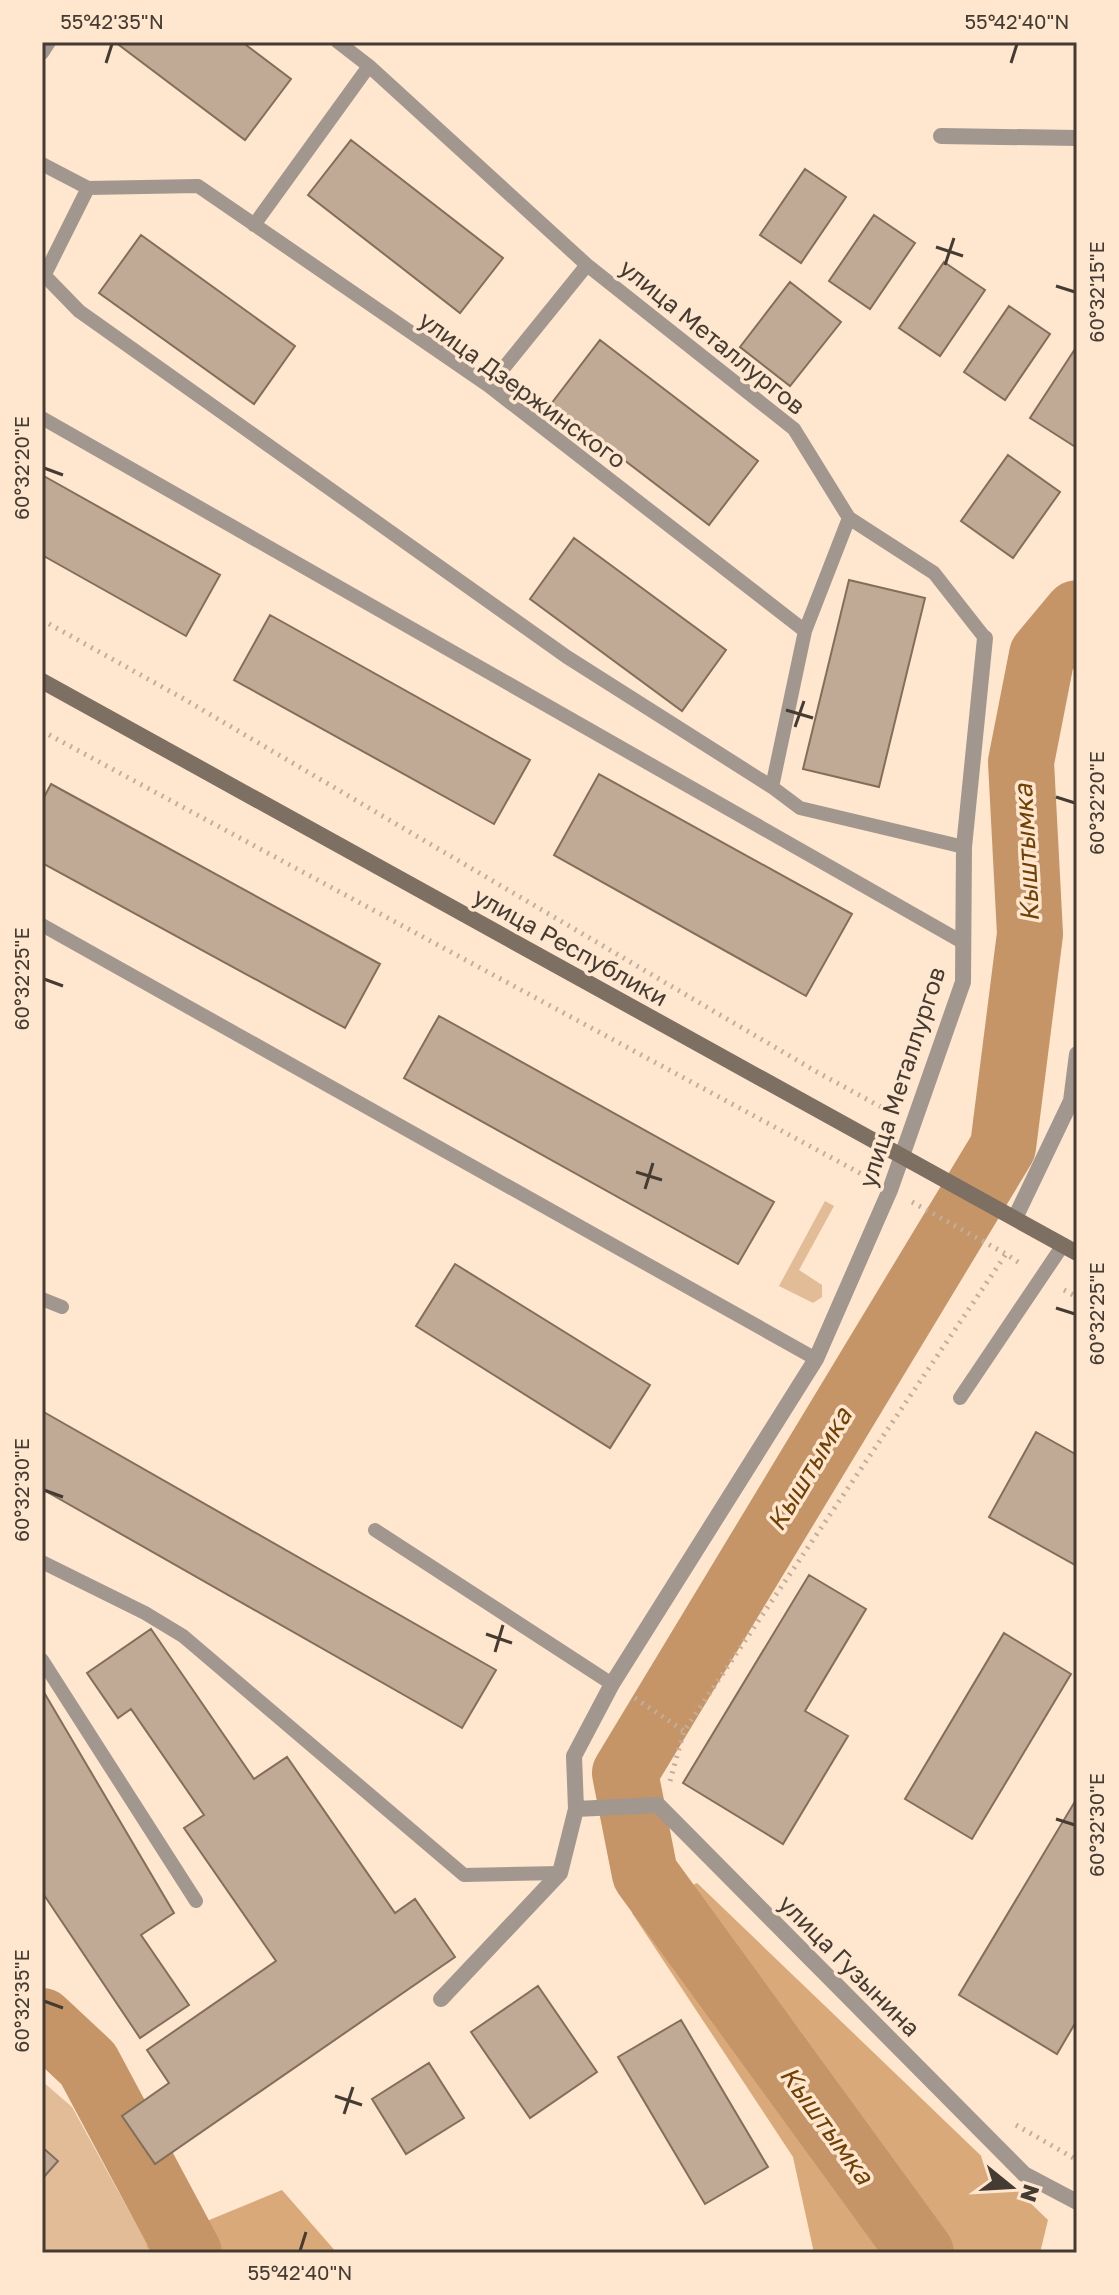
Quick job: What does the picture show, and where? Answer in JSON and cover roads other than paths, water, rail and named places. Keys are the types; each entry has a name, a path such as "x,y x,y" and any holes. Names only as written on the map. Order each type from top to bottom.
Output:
{"main road":[{"name":"улица Республики","path":"42,681 1070,1249"}],"street":[{"path":"941,136 1077,138"},
{"name":"улица Металлургов","path":"441,1999 560,1873 576,1809 574,1756 612,1684 816,1359 890,1190 963,982 964,847 985,638"},
{"path":"1015,1218 1071,1101 1077,1054"},
{"name":"улица Гузынина","path":"576,1809 658,1805 1024,2174 1077,2202"}],"lane":[{"path":"42,53 49,42"},
{"name":"улица Металлургов","path":"338,42 369,66 587,265 794,429 849,518 934,573 985,638"},
{"path":"254,225 369,66"},
{"path":"42,164 88,188 44,278 79,311 567,657 800,808 964,847"},
{"name":"улица Дзержинского","path":"88,188 198,186 489,386 805,631"},
{"path":"489,386 587,265"},
{"path":"42,418 964,943"},
{"path":"772,787 805,631 849,518"},
{"path":"42,925 816,1359"},
{"path":"960,1398 1042,1278 1070,1249"},
{"path":"42,1299 62,1307"},
{"path":"375,1530 612,1684"},
{"path":"42,1562 145,1613 183,1636 464,1875 560,1873"},
{"path":"42,1660 196,1901"}],"waterway":[{"name":"Кыштымка","path":"921,2253 645,1874 625,1773 1003,1147 1030,934 1021,762 1042,655 1077,613"},
{"path":"42,2021 88,2064 189,2253"}]}
